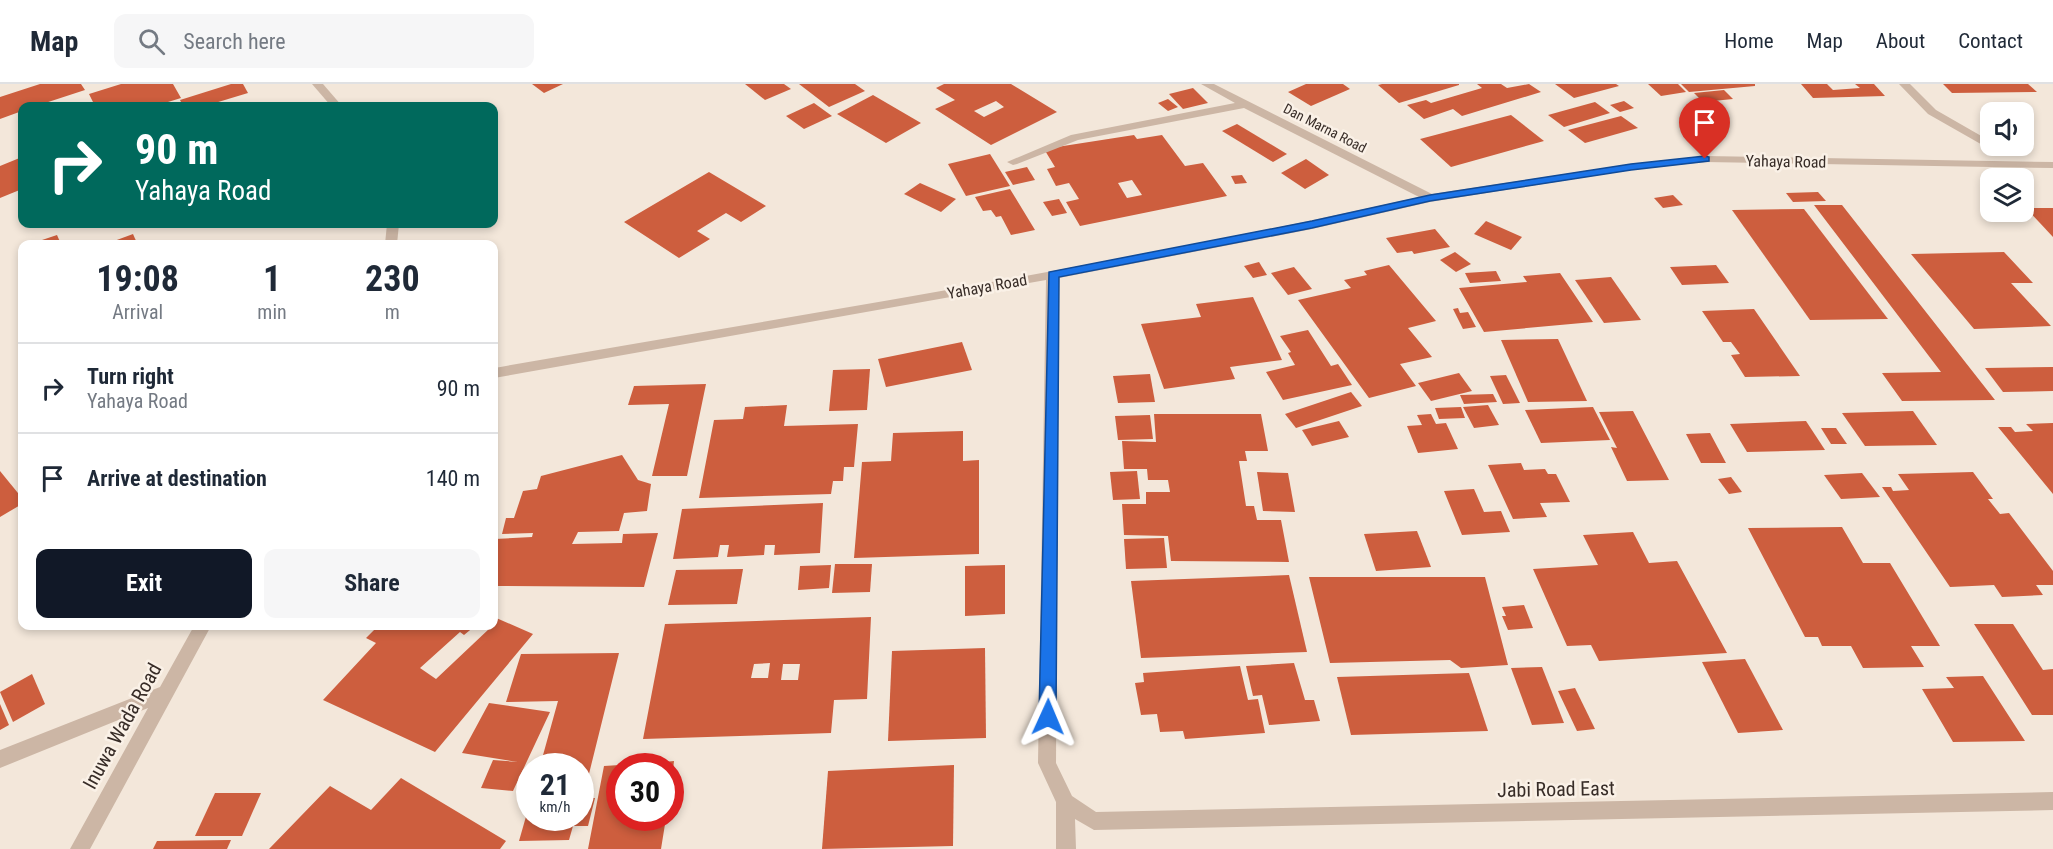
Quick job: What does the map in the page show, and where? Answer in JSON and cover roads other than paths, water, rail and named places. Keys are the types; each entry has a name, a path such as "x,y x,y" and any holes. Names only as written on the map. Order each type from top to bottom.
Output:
{"street":[{"path":"316,84 333,102"},
{"name":"Dan Marna Road","path":"1206,84 1430,198"},
{"path":"1904,84 1932,112 1980,139"},
{"path":"1013,162 1075,137 1246,104"},
{"path":"2010,156 2023,164"},
{"name":"Yahaya Road","path":"498,373 1053,275 1312,225 1430,198 1631,167 1705,159 2053,165"},
{"path":"1053,275 1047,763 1065,802 1066,849"},
{"name":"Inuwa Wada Road","path":"80,849 201,630"},
{"path":"0,759 166,693"},
{"name":"Jabi Road East","path":"1065,802 1094,820 2053,801"}]}
